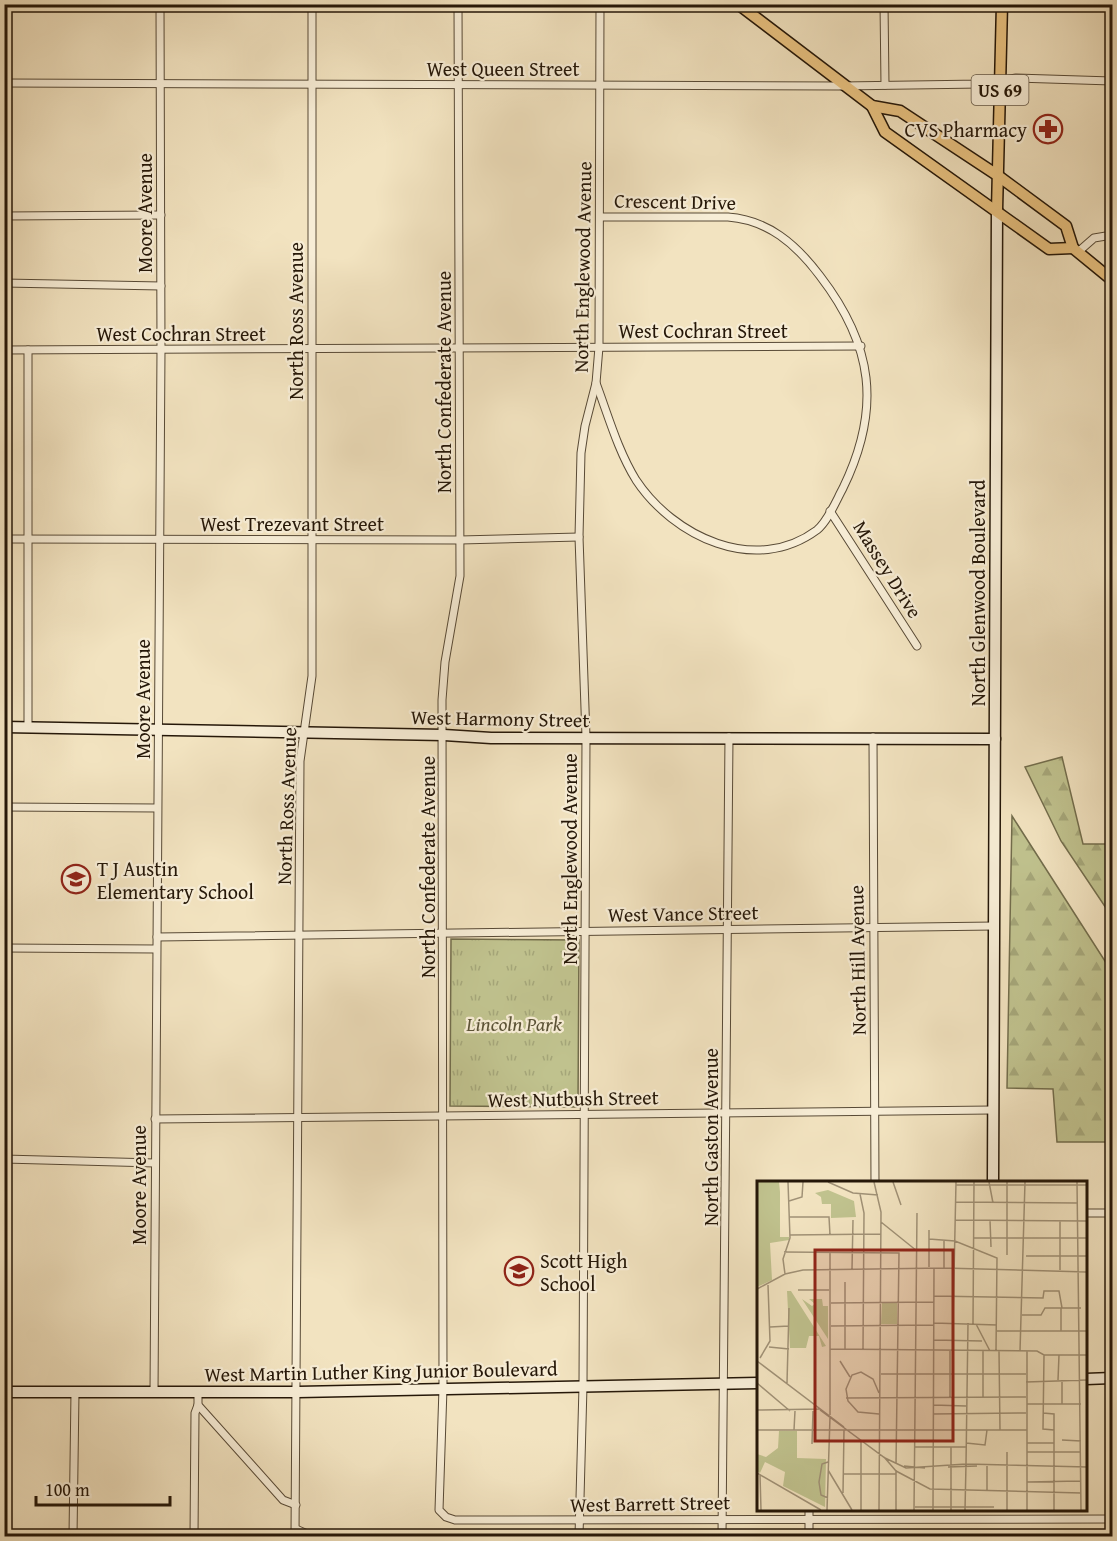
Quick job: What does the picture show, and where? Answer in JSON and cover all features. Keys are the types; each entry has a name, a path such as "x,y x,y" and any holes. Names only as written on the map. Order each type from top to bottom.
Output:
{"main road":[{"name":"North Glenwood Boulevard","path":"997,210 1002,4"},
{"path":"740,6 842,86 872,106 900,111 997,175 1066,226 1075,250 1113,280"},
{"path":"872,106 885,132 1049,249 1075,250"}],"street":[{"name":"Moore Avenue","path":"154,1393 161,350 159,4"},
{"name":"North Ross Avenue","path":"296,1532 300,761 312,676 312,4"},
{"name":"North Confederate Avenue","path":"441,1514 439,1510 442,1388 441,1117 445,662 460,576 458,4"},
{"name":"North Englewood Avenue","path":"579,1536 583,1386 586,737 579,537 581,453 596,383 599,347 600,4"},
{"path":"884,4 885,85"},
{"name":"West Queen Street","path":"4,83 842,86 981,84 1016,78 1113,81"},
{"name":"North Glenwood Boulevard","path":"993,1181 997,210"},
{"path":"4,216 161,215"},
{"name":"Crescent Drive","path":"596,383 625,459 636,479 665,514 703,539 728,548 747,550 784,546 819,529 849,475 867,417 867,384 861,345 843,309 814,268 771,228 742,218 728,217 600,217"},
{"path":"1075,250 1094,238 1113,235"},
{"path":"4,283 161,286"},
{"name":"West Cochran Street","path":"4,350 861,345"},
{"path":"28,350 28,727"},
{"name":"Massey Drive","path":"830,511 916,646"},
{"name":"West Trezevant Street","path":"4,539 460,540 579,537"},
{"name":"West Harmony Street","path":"4,727 159,732 444,735 491,738 994,739"},
{"name":"North Gaston Avenue","path":"722,1536 729,737"},
{"name":"North Hill Avenue","path":"873,737 875,1181"},
{"path":"4,807 157,808"},
{"name":"West Vance Street","path":"157,937 994,926"},
{"path":"4,948 156,949"},
{"name":"West Nutbush Street","path":"155,1119 992,1110"},
{"path":"4,1159 155,1163"},
{"path":"1087,1213 1113,1213"},
{"path":"1087,1379 1113,1378"},
{"name":"West Martin Luther King Junior Boulevard","path":"4,1392 298,1392 757,1383"},
{"path":"73,1536 75,1392"},
{"path":"194,1536 195,1413 198,1393"},
{"path":"198,1405 283,1500 296,1505"},
{"path":"809,1511 809,1536"},
{"path":"994,1520 995,1511"},
{"name":"West Barrett Street","path":"441,1514 455,1520 579,1521 722,1518 1113,1519"},
{"path":"296,1532 312,1536"}],"green space":[{"path":"1062,757 1083,844 1112,844 1112,917 1061,841 1025,767"},
{"path":"1012,816 1112,972 1112,1142 1057,1142 1053,1089 1007,1088"},
{"name":"Lincoln Park","path":"451,939 579,940 578,1107 450,1106"}],"place":[{"name":"CVS Pharmacy","path":"1048,129"},
{"name":"T J Austin Elementary School","path":"76,879"},
{"name":"Scott High School","path":"519,1271"}]}
